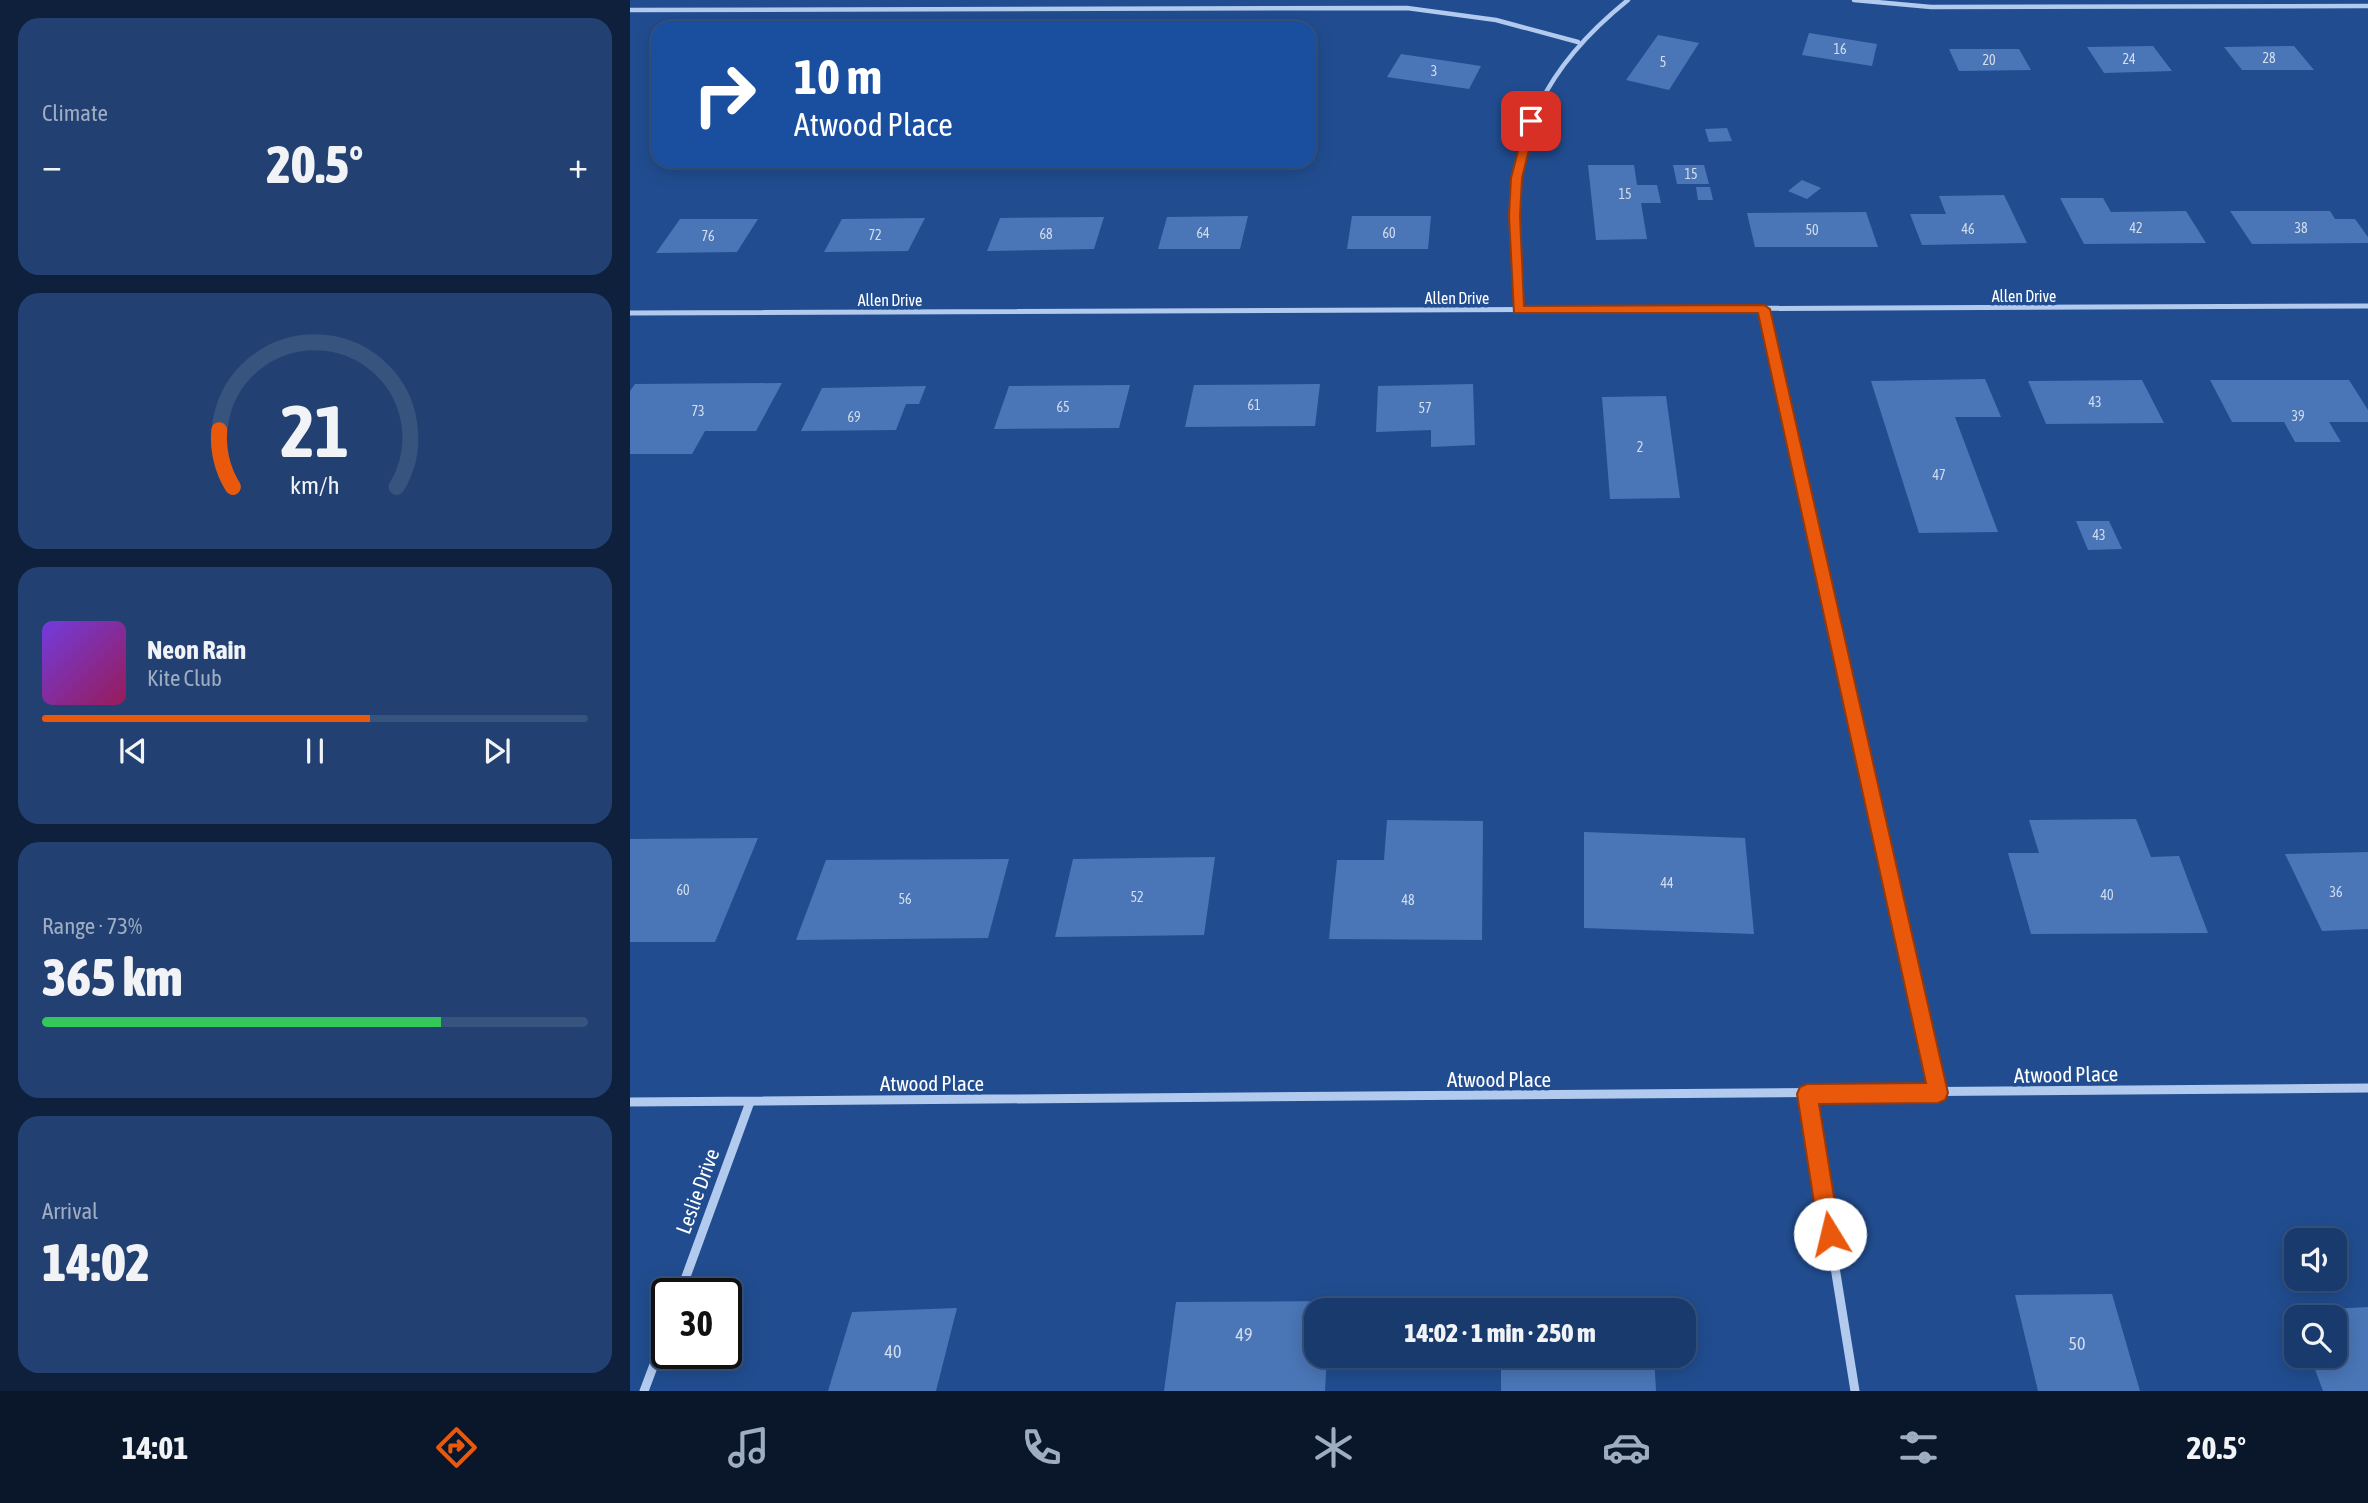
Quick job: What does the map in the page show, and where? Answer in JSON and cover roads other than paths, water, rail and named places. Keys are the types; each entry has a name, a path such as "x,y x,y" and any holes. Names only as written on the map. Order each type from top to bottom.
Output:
{"street":[{"path":"1518,310 1514,216 1517,178 1531,121 1547,85 1578,43 1628,0"},
{"path":"1854,0 1931,7 2368,6"},
{"path":"630,10 1407,8 1496,20 1578,43"},
{"name":"Allen Drive","path":"630,313 2368,306"},
{"path":"1764,309 1938,1093"},
{"name":"Atwood Place","path":"630,1102 2368,1088"},
{"path":"1807,1094 1855,1391"},
{"name":"Leslie Drive","path":"685,1278 750,1102"},
{"path":"645,1391 653,1369"}]}
